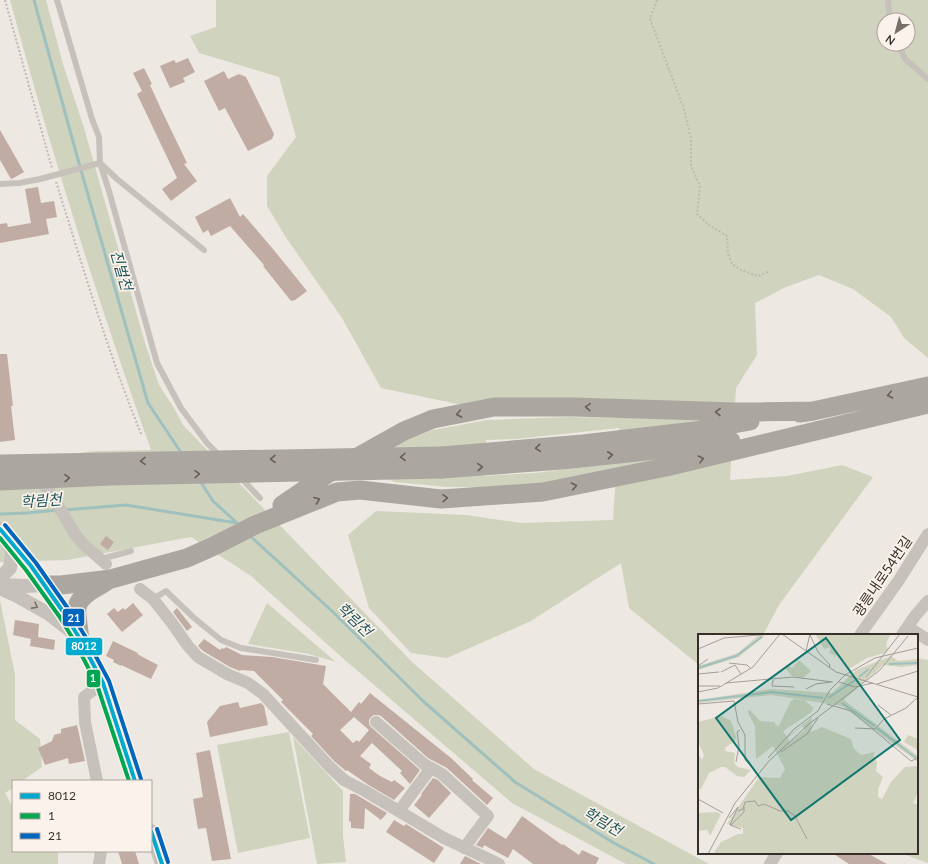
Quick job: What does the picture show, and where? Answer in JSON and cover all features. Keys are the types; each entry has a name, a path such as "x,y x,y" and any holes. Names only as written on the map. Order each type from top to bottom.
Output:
{"highway":[{"path":"0,464 441,463 695,430 813,411 928,386"},
{"path":"44,585 60,585 105,567 186,558 214,546 255,525 337,492 360,490 441,499 543,492 666,467 928,404"},
{"path":"255,525 329,473 404,431 433,419 494,407 574,407 736,412 813,411"},
{"path":"0,481 441,463 562,460 820,430"},
{"path":"80,639 77,608 80,601 87,594 105,567"}],"street":[{"path":"0,456 36,476 50,492 75,534 105,567"},
{"path":"0,529 31,566 64,613 80,639 103,683 135,780"},
{"name":"광릉내로54번길","path":"861,634 899,580 928,534"},
{"path":"0,578 10,568 12,554 10,542"},
{"path":"0,587 44,585"},
{"path":"0,587 49,614 80,639"},
{"path":"140,589 153,599 198,657 227,674 248,683 264,694 329,766 344,780 444,838 499,864"},
{"path":"905,631 928,601"},
{"path":"918,636 928,640"},
{"path":"97,780 85,722 84,697 103,683"},
{"path":"376,722 424,764 442,774 488,816 464,848"},
{"path":"399,811 431,768"},
{"path":"152,834 162,864"},
{"path":"99,864 101,852"},
{"path":"770,864 777,854"}],"lane":[{"path":"57,0 99,138 100,163 157,363 181,408 207,443 260,498"},
{"path":"886,1 888,12"},
{"path":"902,52 905,59 928,79"},
{"path":"0,184 19,183 100,163"},
{"path":"100,163 117,179 204,250"},
{"path":"105,567 131,552"},
{"path":"153,599 166,592 193,618 221,640 241,648 316,660"}],"path":[{"path":"5,0 53,175 123,388 142,436"},
{"path":"657,0 650,19 684,109 691,138 691,166 700,186 697,214 709,225 727,236 728,253 732,264 741,270 758,276 770,271"}],"green space":[{"path":"10,0 46,0 63,64 84,128 145,343 159,385 183,425 411,661 534,769 709,864 626,864 512,803 346,661 251,576 191,537 67,560 0,562 0,463 95,451 151,450 112,338 76,226"},
{"path":"216,0 928,0 928,358 904,338 891,317 853,289 819,275 786,287 755,303 757,355 736,388 730,480 787,476 842,465 873,477 779,605 764,634 698,634 698,664 629,608 621,563 531,621 447,658 411,653 369,608 348,535 376,511 466,515 521,523 613,520 616,473 533,487 447,487 394,482 365,466 394,444 433,430 487,420 569,417 620,418 462,405 381,388 342,318 285,236 267,206 267,176 296,137 279,77 199,53 190,36 216,27","holes":["619,428 617,463 535,473 484,476 486,440 516,439"]},
{"path":"0,600 15,675 15,720 40,739 42,767 23,780 12,780 12,789 5,793 12,805 12,852 58,852 58,864 0,864"},
{"path":"267,603 336,662 309,654 248,644"},
{"path":"918,658 928,660 928,863 903,854 918,854"},
{"path":"289,732 310,838 238,853 217,745"},
{"path":"293,737 343,791 343,836 346,862 317,864"}],"building":[{"path":"188,58 195,72 183,78 185,82 170,88 160,66 174,60 176,63"},
{"path":"144,68 152,84 150,85 187,163 184,164 197,181 171,201 162,189 177,178 137,94 142,91 133,73"},
{"path":"224,71 228,79 239,74 246,77 274,134 272,139 248,151 225,108 219,111 204,81"},
{"path":"0,130 24,172 12,179 0,160"},
{"path":"38,187 41,203 54,201 57,217 46,219 49,234 0,243 0,224 7,223 8,227 31,223 25,189"},
{"path":"230,198 240,217 243,214 307,291 295,300 291,301 263,266 264,265 230,226 211,236 208,230 203,233 195,217"},
{"path":"0,354 7,354 15,440 0,442"},
{"path":"106,536 114,542 108,550 100,544"},
{"path":"133,603 143,615 122,632 107,614 114,608 118,612 123,608 125,610"},
{"path":"177,608 192,627 187,631 173,612"},
{"path":"15,620 39,624 38,637 55,640 54,650 30,646 31,639 13,635"},
{"path":"204,639 220,650 226,647 242,655 272,657 326,666 323,684 351,712 359,702 361,704 370,693 451,758 473,779 472,780 493,798 487,805 447,768 428,758 381,716 374,715 369,720 371,727 420,770 410,784 400,773 402,771 372,743 360,756 371,764 369,768 380,776 392,782 394,780 405,788 394,800 347,770 346,771 334,761 311,736 313,734 281,702 283,700 254,671 240,671 230,667 203,651 198,646","holes":["354,717 369,730 359,742 357,740 353,743 340,730"]},
{"path":"113,641 158,665 151,679 113,662 114,660 106,656"},
{"path":"238,702 240,708 261,703 264,706 268,725 210,737 207,722 220,706"},
{"path":"77,725 85,761 69,764 68,758 45,765 38,748 52,741 54,735 61,733 61,729"},
{"path":"210,750 231,859 212,861 206,828 198,829 193,799 203,797 196,753"},
{"path":"433,778 438,780 451,793 429,818 414,805"},
{"path":"350,794 355,794 387,813 381,820 365,808 364,829 351,828 351,822 349,821"},
{"path":"522,816 562,845 563,844 579,855 582,850 599,858 596,864 533,864 513,849 508,858 484,845 483,848 476,845 488,828 506,839"},
{"path":"394,820 404,826 406,824 444,848 434,863 386,832"},
{"path":"118,852 135,852 139,864 122,864"},
{"path":"834,854 869,854 887,864 849,864"},
{"path":"465,856 481,864 460,864"}],"waterway":[{"name":"진벌천","path":"34,0 148,403 182,454"},
{"name":"진벌천","path":"200,481 213,501 237,523"},
{"name":"학림천","path":"64,510 126,505 237,523 239,525"},
{"name":"학림천","path":"0,514 58,510"},
{"name":"학림천","path":"249,535 333,612 423,701 515,782 614,843 654,864"}],"transit line":[{"name":"21","path":"5,525 36,563 69,610 85,636 109,681 141,779"},
{"name":"8012","path":"0,529 31,566 64,613 80,639 103,683 135,780"},
{"name":"1","path":"0,538 26,570 59,616 75,642 97,685 129,780"},
{"name":"21","path":"157,829 168,862"},
{"name":"8012","path":"152,834 162,864"}]}
